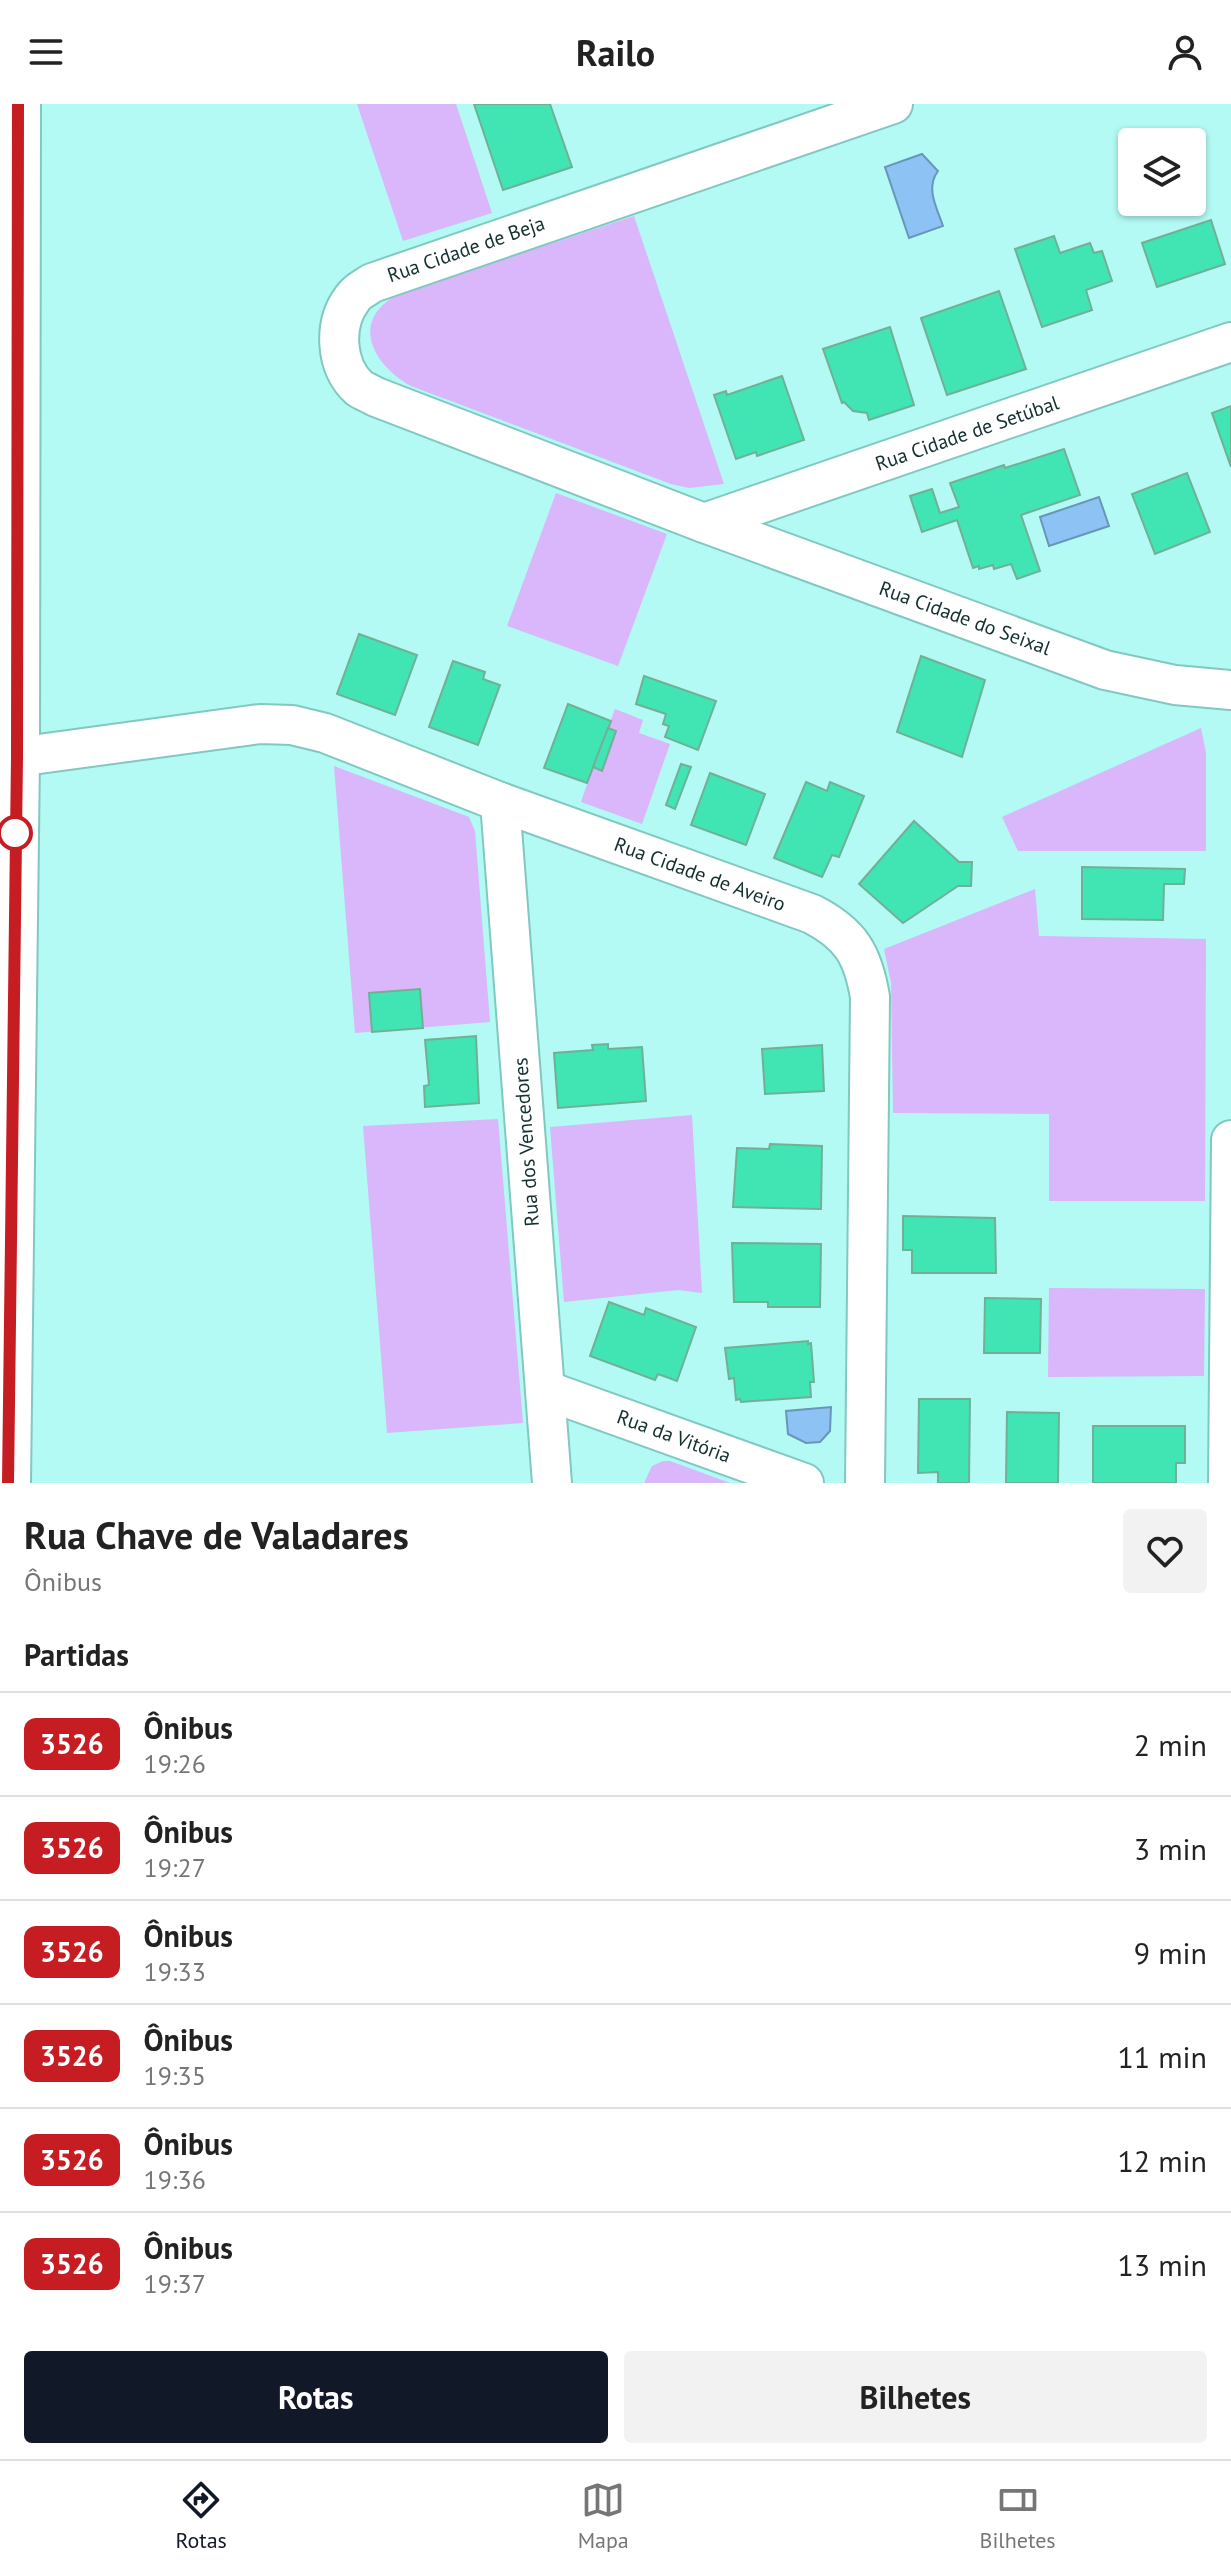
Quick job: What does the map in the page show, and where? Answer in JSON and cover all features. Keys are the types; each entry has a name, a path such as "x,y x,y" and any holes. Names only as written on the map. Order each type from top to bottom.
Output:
{"street":[{"path":"8,1483 17,757 18,104"},
{"name":"Rua Cidade de Beja","path":"704,523 376,397 359,387 345,367 339,345 341,317 353,296 392,274 893,104"},
{"name":"Rua Cidade de Setúbal","path":"704,523 1231,342"},
{"name":"Rua Cidade do Seixal","path":"704,523 1105,670 1175,685 1231,690"},
{"name":"Rua Cidade de Aveiro","path":"17,757 260,724 292,725 325,733 500,802 812,914 834,925 853,944 865,971 870,997 865,1483"},
{"name":"Rua dos Vencedores","path":"500,802 552,1483"},
{"path":"1228,1483 1231,1140"},
{"name":"Rua da Vitória","path":"545,1390 804,1483"}],"shaded area":[{"path":"357,104 456,104 492,213 403,241"},
{"path":"634,216 724,484 689,488 671,484 411,386 386,367 377,355 370,330 374,317 382,306 397,295"},
{"path":"556,493 667,534 618,666 507,626"},
{"path":"615,709 643,720 639,733 670,744 642,824 581,802 593,767 602,770 616,732 608,728"},
{"path":"1201,728 1206,753 1206,851 1018,851 1002,817"},
{"path":"334,766 469,817 475,831 490,1022 355,1033"},
{"path":"1035,889 1039,936 1206,939 1205,1201 1049,1201 1049,1114 893,1113 891,983 884,949"},
{"path":"692,1115 702,1293 678,1290 564,1302 550,1127"},
{"path":"498,1119 523,1423 387,1433 363,1126"},
{"path":"1049,1288 1205,1289 1204,1376 1048,1377"},
{"path":"663,1461 730,1483 644,1483 652,1466"}],"water":[{"path":"922,154 938,171 932,191 943,226 909,238 885,167"},
{"path":"1099,497 1109,526 1049,546 1040,517"},
{"path":"831,1407 830,1431 820,1442 806,1443 788,1434 786,1411"}],"building":[{"path":"474,104 550,104 572,167 503,190"},
{"path":"1211,220 1225,264 1157,287 1142,243"},
{"path":"1054,236 1060,253 1090,243 1094,253 1102,251 1112,281 1086,290 1092,310 1042,327 1015,249"},
{"path":"999,291 1026,369 947,395 921,318"},
{"path":"890,327 914,405 869,420 867,413 853,411 842,403 823,349"},
{"path":"782,376 804,440 757,456 756,452 736,459 714,395 726,391 727,395"},
{"path":"1231,406 1231,467 1212,413"},
{"path":"1064,449 1080,495 1021,515 1040,571 1017,579 1011,564 994,569 993,565 973,568 957,520 922,532 910,496 932,489 940,513 959,507 950,483"},
{"path":"1187,473 1210,532 1155,554 1132,494"},
{"path":"359,634 417,655 395,715 337,694"},
{"path":"921,656 985,680 962,757 897,732"},
{"path":"453,661 485,672 483,679 500,685 478,745 429,727"},
{"path":"644,676 716,701 698,750 665,737 669,726 663,724 666,714 636,704"},
{"path":"568,704 611,721 587,783 544,768"},
{"path":"608,728 616,731 602,771 593,767"},
{"path":"681,764 691,767 675,809 666,805"},
{"path":"710,773 765,794 746,845 691,825"},
{"path":"806,782 827,791 830,782 864,796 839,857 832,855 822,877 774,858"},
{"path":"914,821 959,862 972,862 971,886 958,886 903,923 859,884"},
{"path":"1082,867 1185,869 1184,884 1164,884 1163,920 1082,919"},
{"path":"420,989 423,1028 372,1032 369,993"},
{"path":"476,1036 479,1103 425,1107 424,1086 429,1085 425,1040"},
{"path":"608,1044 608,1049 642,1047 646,1101 558,1108 554,1053 593,1050 592,1045"},
{"path":"822,1045 824,1091 765,1094 762,1049"},
{"path":"770,1144 822,1146 821,1209 733,1207 737,1148 769,1149"},
{"path":"903,1216 995,1218 996,1273 912,1273 912,1250 903,1250"},
{"path":"732,1243 821,1244 820,1307 768,1307 768,1302 734,1302"},
{"path":"985,1298 1041,1299 1040,1353 984,1353"},
{"path":"609,1302 644,1315 646,1308 696,1327 677,1381 658,1374 655,1380 590,1356"},
{"path":"808,1341 808,1344 811,1343 814,1382 810,1382 811,1397 736,1400 734,1378 729,1379 725,1348"},
{"path":"919,1399 970,1399 969,1483 938,1483 938,1472 918,1473"},
{"path":"1007,1412 1059,1413 1058,1483 1006,1483"},
{"path":"1093,1426 1185,1426 1185,1463 1176,1463 1176,1483 1093,1483"}],"bus line":[{"name":"3526","path":"8,1483 17,757 18,104"}]}
